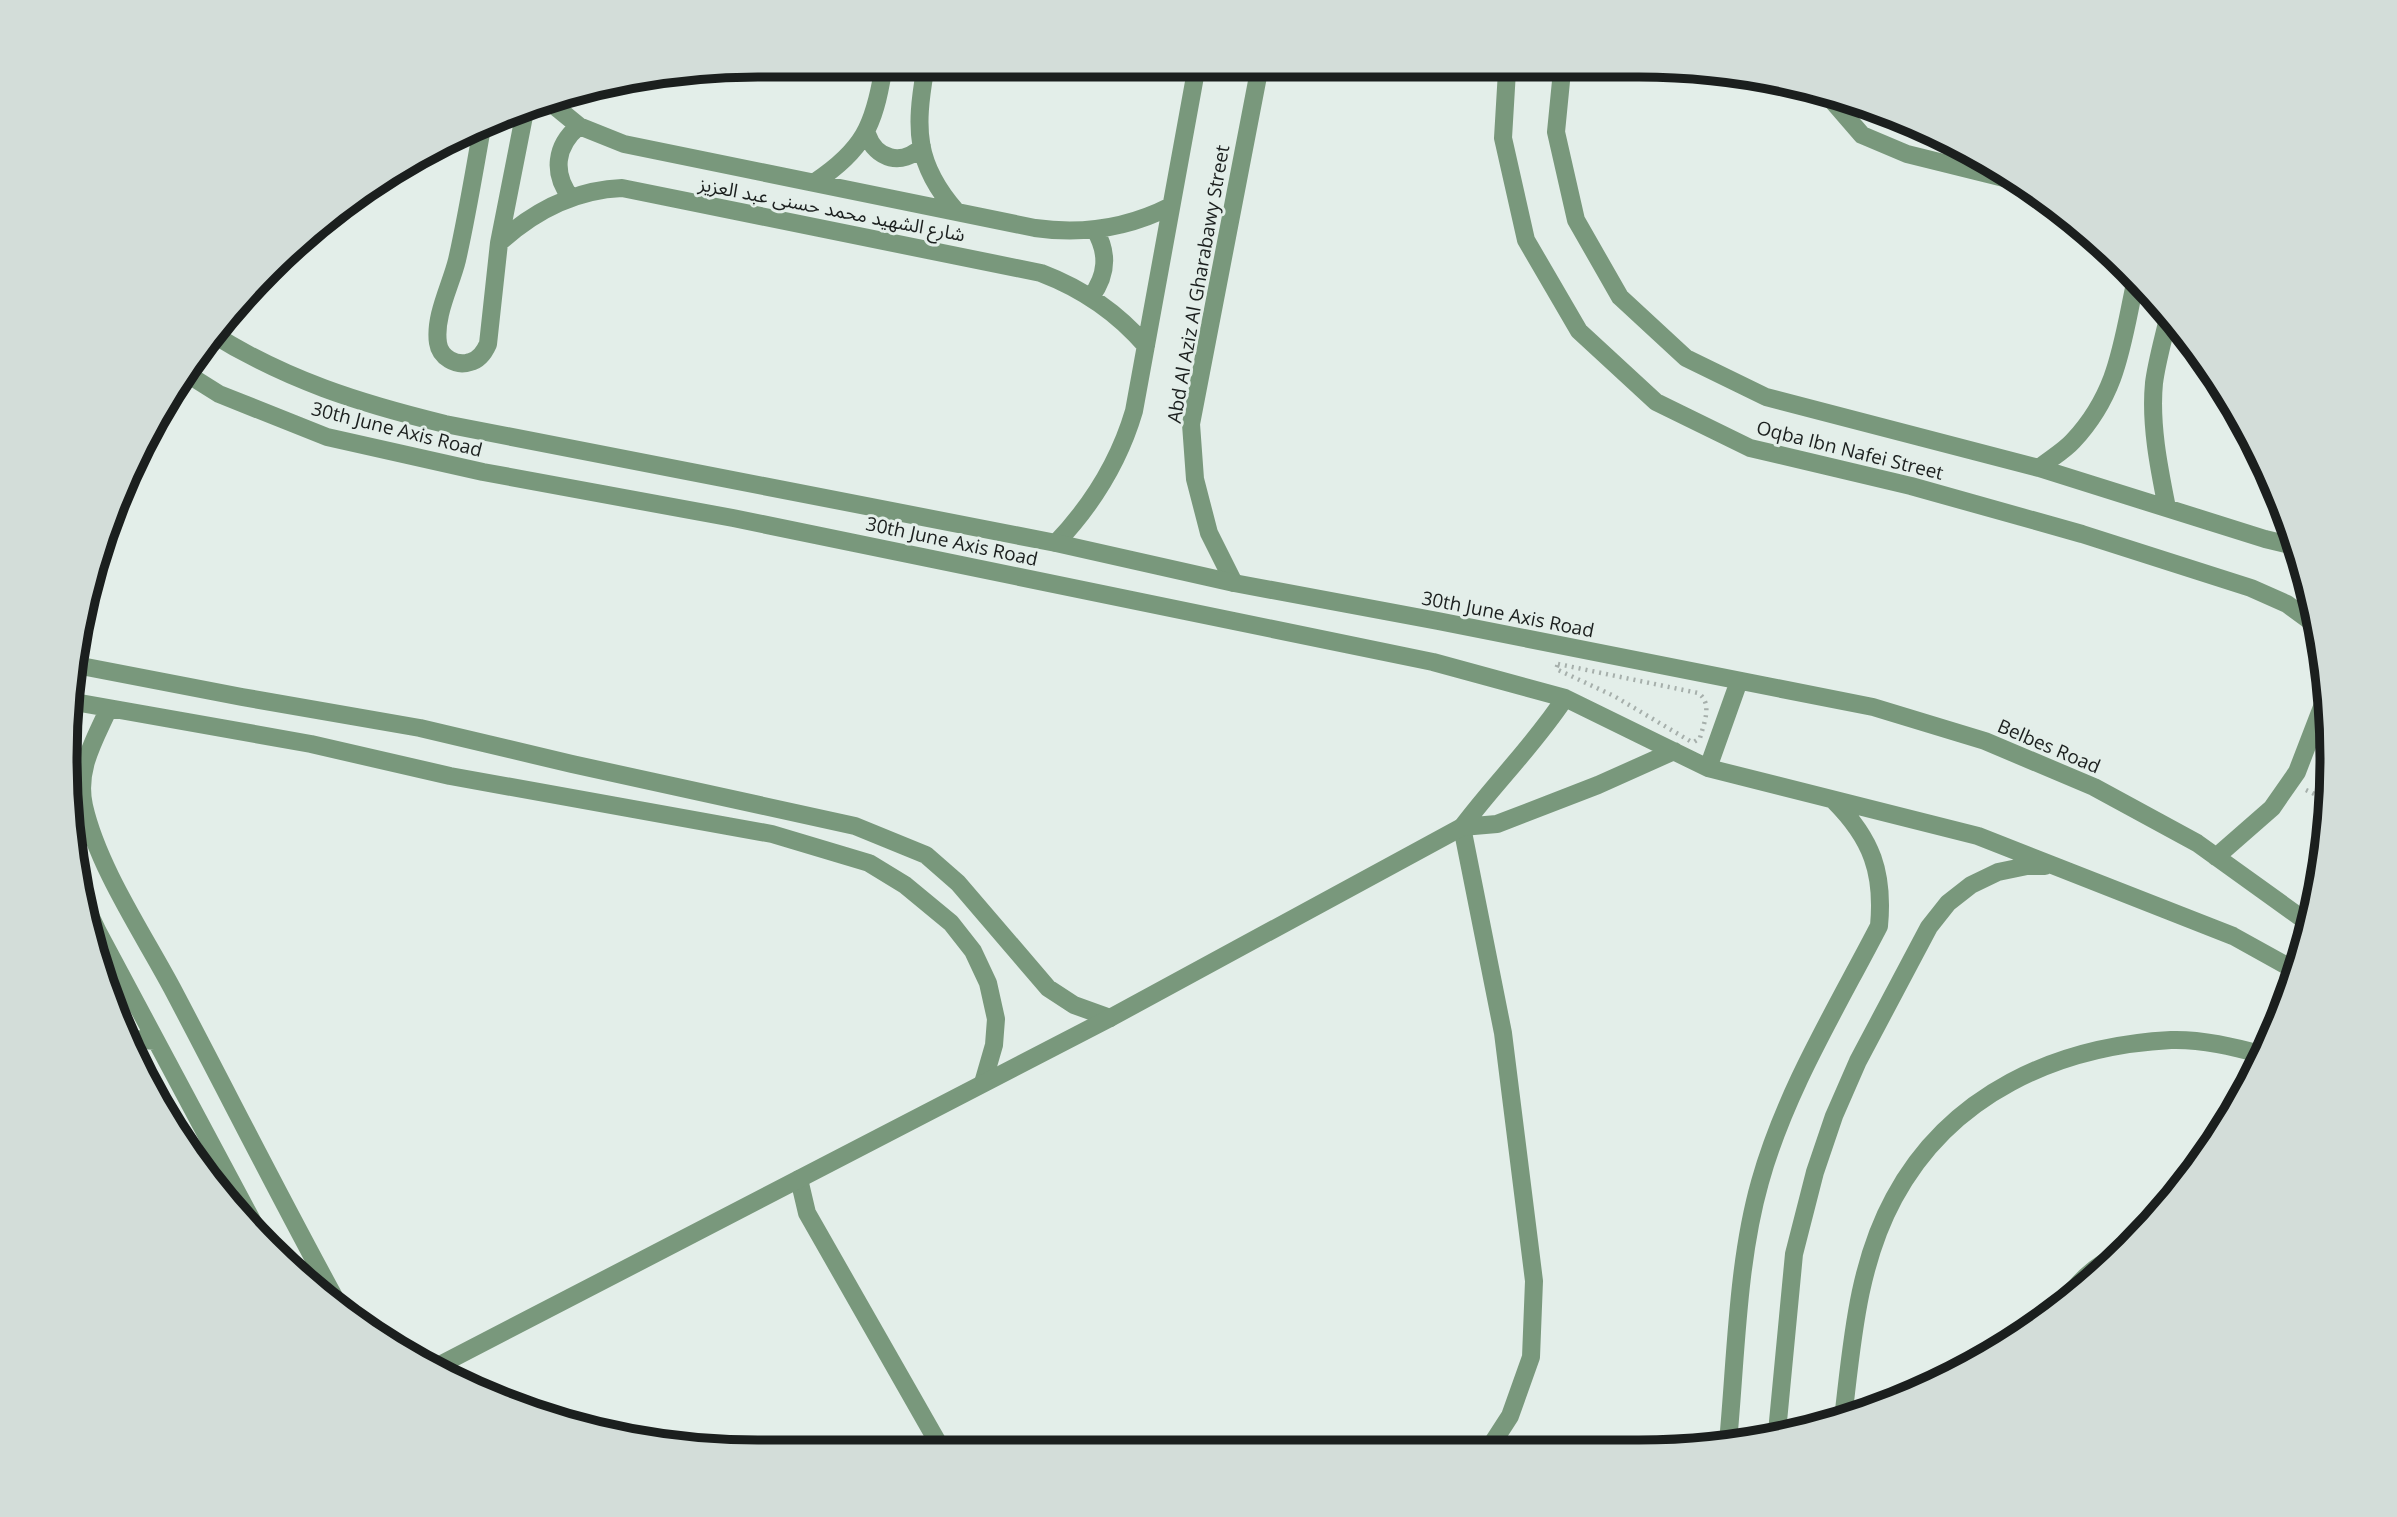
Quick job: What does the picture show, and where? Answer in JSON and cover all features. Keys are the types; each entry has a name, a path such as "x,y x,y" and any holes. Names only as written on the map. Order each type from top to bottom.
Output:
{"street":[{"path":"815,182 842,162 867,134 878,103 882,77"},
{"path":"924,77 918,109 922,147 934,181 956,211"},
{"name":"Abd Al Aziz Al Gharabawy Street","path":"1056,543 1086,510 1110,473 1120,453 1134,411 1195,77"},
{"name":"Abd Al Aziz Al Gharabawy Street","path":"1234,583 1209,533 1195,479 1191,424 1258,77"},
{"name":"Oqba Ibn Nafei Street","path":"1507,77 1503,138 1526,240 1579,331 1656,402 1750,448 1951,497 2082,534 2251,588 2287,604 2305,617"},
{"name":"Oqba Ibn Nafei Street","path":"1561,77 1556,132 1576,220 1620,297 1686,358 1766,397 2039,468 2285,543"},
{"path":"1838,107 1862,135 1907,154 1989,174"},
{"name":"شارع الشهيد محمد حسنى عبد العزيز","path":"557,108 593,133 624,144 1055,231 1095,230 1134,222 1171,206"},
{"path":"480,137 457,259 439,327 439,347 443,355 457,363 473,362 485,352 488,344 499,243 523,119"},
{"path":"571,198 559,177 559,154 569,133 579,125"},
{"path":"867,134 877,151 895,159 905,158 922,147"},
{"name":"شارع الشهيد محمد حسنى عبد العزيز","path":"499,243 530,218 571,198 604,189 622,188 1023,268 1058,280 1091,297 1120,319 1146,346"},
{"path":"1091,297 1098,287 1105,264 1101,241 1095,230"},
{"path":"2039,468 2071,443 2097,412 2115,375 2133,291"},
{"path":"2166,328 2154,384 2154,426 2167,508"},
{"name":"30th June Axis Road","path":"221,340 302,382 372,407 445,424 1056,543 1234,583 1739,681"},
{"name":"30th June Axis Road","path":"193,378 219,394 327,437 483,472 733,518 1433,662 1565,698 1708,768"},
{"path":"84,666 420,728 855,826 926,855 958,883 1048,988 1074,1005 1110,1018"},
{"path":"1739,681 1708,768 1978,836 2233,936 2288,966"},
{"name":"Belbes Road","path":"1739,681 1873,707 1985,741 2094,787 2197,844 2301,918"},
{"path":"237,730 242,697"},
{"path":"444,1363 1110,1018 1462,827 1544,730 1565,698"},
{"path":"79,703 312,744 450,776 772,834 869,863 905,885 951,923 973,951 988,983 996,1019 994,1045 984,1083"},
{"path":"108,710 86,757 82,777 84,805 97,845 134,920 329,1287"},
{"path":"2216,857 2272,808 2297,772 2319,715"},
{"path":"1462,827 1497,824 1598,785 1674,751"},
{"path":"1729,1434 1745,1258 1759,1184 1775,1137 1802,1074 1879,926 1880,891 1874,858 1857,827 1834,801"},
{"path":"1462,827 1503,1033 1534,1281 1531,1357 1510,1416 1494,1440"},
{"path":"1778,1425 1794,1255 1803,1216 1834,1116 1858,1061 1929,927 1948,903 1971,885 1998,872 2027,866 2057,867"},
{"path":"108,961 155,1041 244,1205"},
{"path":"138,1039 155,1041"},
{"path":"1844,1408 1854,1321 1872,1249 1894,1198 1925,1152 1964,1112 2010,1081 2062,1058 2116,1046 2172,1040 2227,1045 2253,1052"},
{"path":"799,1179 807,1213 936,1440"}],"path":[{"path":"1558,664 1698,693 1705,700 1706,710 1700,738 1694,743 1614,696 1556,669 1556,666 1558,664"}]}
